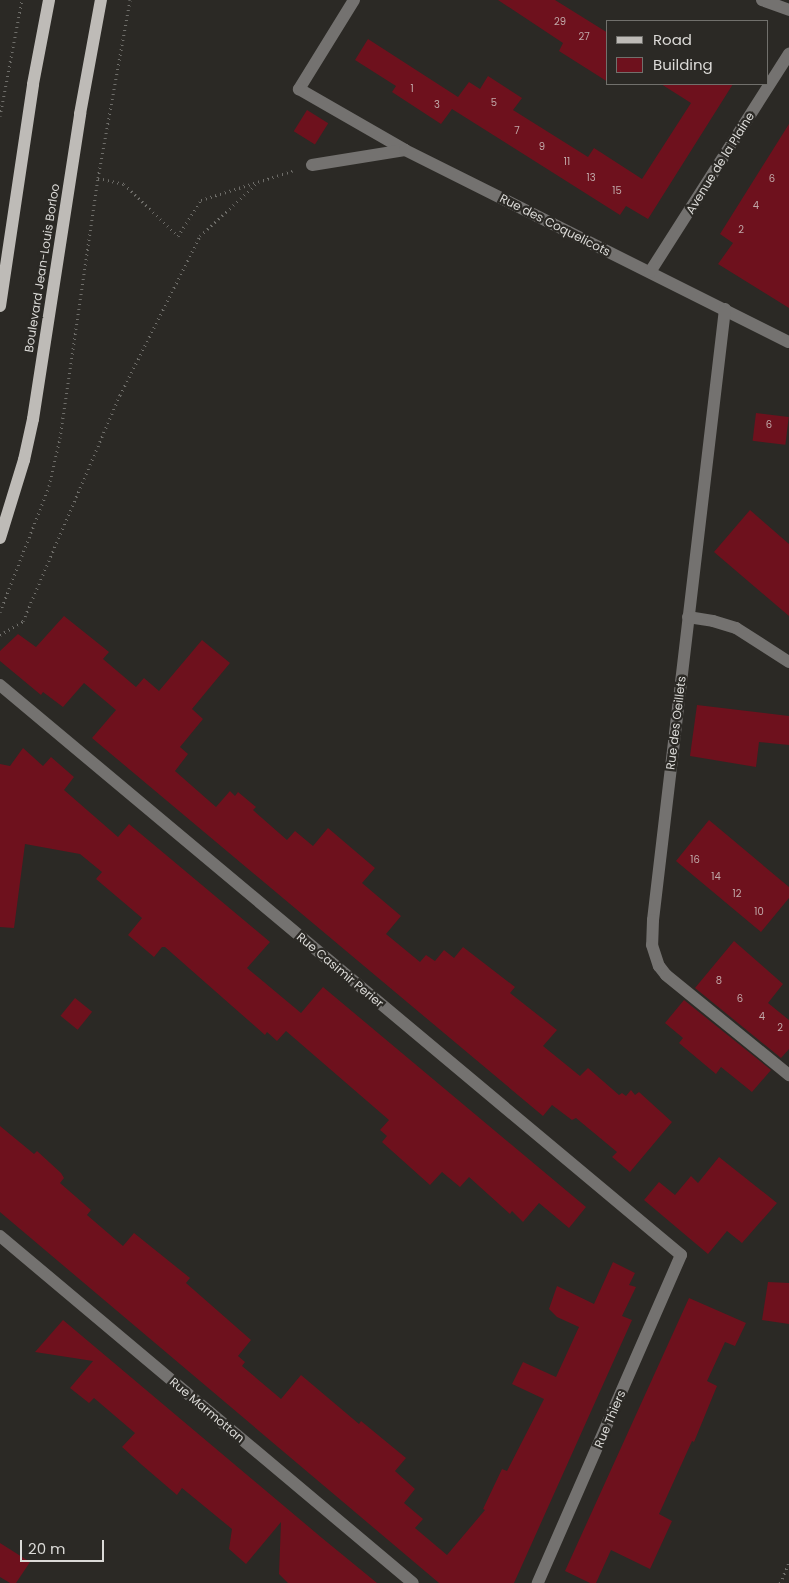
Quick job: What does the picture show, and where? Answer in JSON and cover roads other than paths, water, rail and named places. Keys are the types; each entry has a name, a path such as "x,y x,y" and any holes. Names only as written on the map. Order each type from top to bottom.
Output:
{"main road":[{"path":"0,306 33,84 49,0"},
{"name":"Boulevard Jean-Louis Borloo","path":"0,538 24,460 36,403 80,114 101,0"}],"street":[{"name":"Rue des Coquelicots","path":"354,0 299,89 404,150 789,342"},
{"path":"762,0 789,10"},
{"name":"Avenue de la Plaine","path":"650,272 789,54"},
{"path":"312,165 404,150"},
{"name":"Rue des Oeillets","path":"725,309 652,933 655,957 666,975 789,1075"},
{"path":"688,617 713,621 736,628 789,662"},
{"name":"Rue Casimir Perier","path":"0,685 681,1255"},
{"name":"Rue Marmottan","path":"0,1236 413,1583"},
{"name":"Rue Thiers","path":"538,1583 681,1255"}]}
